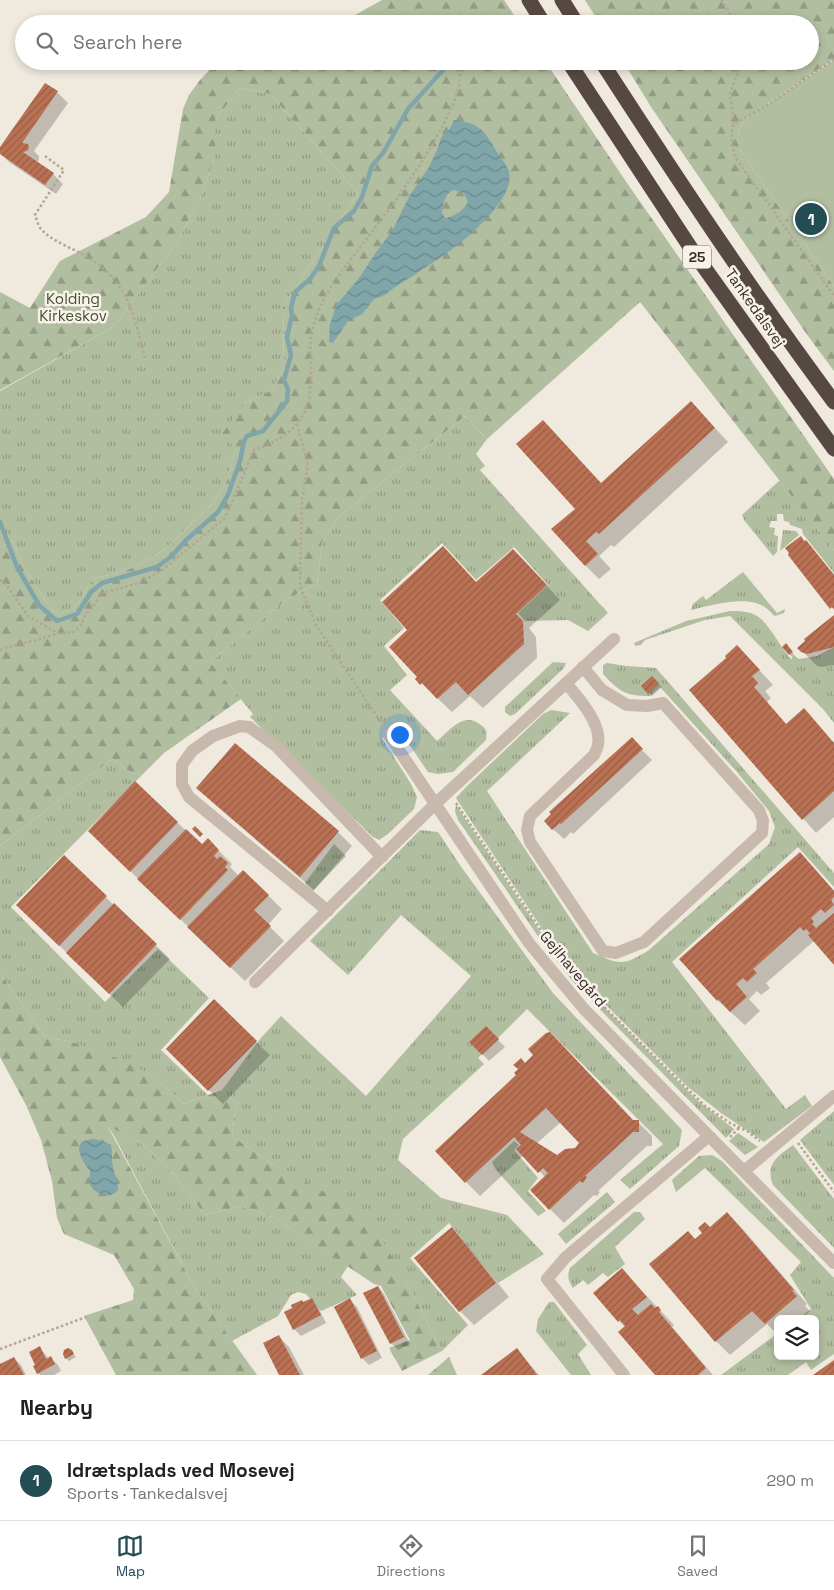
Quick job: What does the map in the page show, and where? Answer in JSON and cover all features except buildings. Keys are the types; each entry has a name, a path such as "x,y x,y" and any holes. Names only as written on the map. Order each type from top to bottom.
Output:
{"highway":[{"path":"528,0 538,15"},
{"path":"562,0 571,15"},
{"name":"Tankedalsvej","path":"574,70 696,256 834,449"},
{"name":"Tankedalsvej","path":"607,70 694,204 796,351 834,402"}],"street":[{"path":"255,982 448,791 614,639"},
{"path":"566,683 583,703 598,731 598,743 594,755 530,816 527,830 530,842 603,950 616,953 644,942 762,832 763,821 759,810 663,703 646,706 627,705 602,690 583,667"},
{"path":"328,911 189,797 182,784 182,765 192,751 213,736 240,726 249,727 276,746 382,857"},
{"name":"Gejlhavegård","path":"388,734 529,943 584,1009 834,1263"},
{"path":"744,1171 834,1096"},
{"path":"624,1375 547,1279 566,1257 709,1136"}],"path":[{"path":"721,0 731,15"},
{"path":"819,69 834,59"},
{"path":"0,650 45,638 58,632 74,632 81,626 85,615 96,603 100,594 139,583 161,571 225,518 254,450 283,437 297,424 307,408 311,377 310,352 312,335 319,306 339,275 423,162 452,107 460,87 460,70"},
{"path":"739,70 730,94 734,124 732,147 737,160 834,296"},
{"path":"734,124 771,103 818,70"},
{"path":"45,156 64,170 35,215 41,229 95,261 118,284 134,313 145,358"},
{"path":"297,424 308,464 302,499 300,587 316,625 388,734"},
{"path":"0,580 4,582 28,616 58,632"},
{"path":"448,791 558,955"},
{"path":"590,992 704,1106 730,1123 747,1131 771,1149"},
{"path":"790,1133 834,1192"},
{"path":"0,1349 86,1317"}],"green space":[{"path":"382,0 504,0 514,15 355,15"},
{"path":"585,0 834,0 834,59 819,69 819,15 594,15"},
{"path":"834,60 834,286 742,153 738,143 739,129 748,117"},
{"name":"Kolding Kirkeskov","path":"209,70 551,70 627,183 834,479 834,550 640,302 487,439 465,416 338,517 322,542 317,584 287,599 210,662 241,699 164,753 142,775 132,773 112,759 0,846 0,547 13,541 25,569 50,608 57,612 65,612 75,606 94,579 130,569 164,550 214,502 226,483 236,449 222,434 245,403 272,390 284,367 283,307 358,193 270,94 240,88 215,120 215,157 200,198 177,242 119,320 108,330 0,390 0,292 30,308 60,261 146,217 169,192 183,109 189,95"},
{"path":"628,70 818,70 748,117 739,129 738,143 742,153 834,286 834,371 808,336 651,107"},
{"path":"240,88 270,94 358,193 283,307 284,367 272,390 245,403 236,449 226,483 214,502 164,550 130,569 94,579 71,610 57,612 50,608 25,569 13,541 0,547 0,391 108,330 119,320 177,242 200,198 215,157 215,120"},
{"path":"465,416 487,439 476,454 485,466 480,470 608,613 588,631 568,620 525,621 518,613 548,585 514,547 476,580 442,543 380,600 404,628 384,646 407,675 390,690 437,741 458,723 469,720 475,721 483,727 486,740 453,772 438,774 428,772 398,728 382,738 417,797 414,809 379,840 373,837 250,717 253,714 210,662 287,599 317,584 322,542 338,517"},
{"path":"780,480 834,550 834,573 803,534 802,529 784,521 783,514 777,514 777,521 771,521 769,527 775,528 774,535 778,536 777,552 773,556 744,520 742,515"},
{"path":"783,530 796,531 799,535 780,551"},
{"path":"743,572 777,613 785,609 784,613 775,616 759,604 740,601 719,603 691,610 693,604 703,596 706,600"},
{"path":"730,611 751,613 761,619 791,659 795,656 799,659 817,656 834,647 834,723 823,709 730,616 705,620 645,640 641,645 635,646 634,643 686,621"},
{"path":"553,662 566,663 564,668 515,714 510,716 505,712 505,707"},
{"path":"607,663 656,668 834,873 834,887 798,847 672,962 786,1109 805,1095 812,1106 764,1142 721,1113 688,1087 586,985 545,933 456,798 543,714 551,710 570,713 487,791 593,953 616,962 633,959 649,950 769,844 775,827 769,811 737,772 660,687 650,696 624,692 603,674 603,665"},
{"path":"112,759 132,773 142,775 11,907 105,1002 158,949 209,998 161,1050 208,1095 183,1104 156,1077 69,1041 46,1038 0,973 0,846"},
{"path":"456,805 552,949 579,982 697,1100 734,1129 726,1138 574,983 544,945 458,820 455,811"},
{"path":"420,830 438,832 553,993 682,1130 679,1146 630,1189 620,1180 663,1144 527,1009 478,1058 484,1064 403,1139 398,1160 441,1198 507,1215 544,1254 498,1283 449,1223 410,1258 468,1325 442,1351 406,1281 277,1167 232,1136 236,1103 222,1090 260,1039 281,1016 366,1096 471,976 401,915 348,975 310,941"},
{"path":"334,844 346,856 312,892 305,883"},
{"path":"0,973 46,1038 69,1041 117,1058 156,1077 183,1104 222,1090 236,1103 232,1136 277,1167 336,1198 373,1225 406,1281 442,1351 402,1371 389,1348 410,1340 381,1286 374,1284 275,1218 241,1206 205,1215 173,1174 146,1147 107,1125 197,1292 257,1375 116,1375 84,1316 133,1300 134,1289 114,1255 64,1234 57,1218 52,1181 41,1140 26,1105 0,1057"},
{"path":"834,1111 834,1185 800,1140"},
{"path":"106,1124 146,1147 173,1174 205,1215 241,1206 275,1218 348,1266 341,1277 357,1295 321,1311 306,1294 298,1292 291,1295 278,1316 232,1341 197,1292"},
{"path":"738,1133 758,1147 745,1155 729,1141"},
{"path":"514,1141 519,1145 514,1150 538,1178 528,1191 546,1211 538,1216 496,1170 492,1162"},
{"path":"793,1145 834,1199 834,1248 773,1185 771,1171 774,1161"},
{"path":"712,1155 722,1161 834,1278 834,1354 811,1370 806,1362 788,1375 721,1375 774,1336 774,1360 819,1360 819,1315 803,1315 811,1309 790,1275 801,1262 705,1168 676,1192 672,1180 699,1156"},
{"path":"607,1192 615,1202 566,1244 558,1234"},
{"path":"634,1212 640,1212 645,1219 615,1247 625,1264 608,1277 603,1273 588,1285 583,1280 573,1288 568,1278 570,1268"},
{"path":"549,1302 554,1302 587,1345 578,1354 591,1375 571,1375 536,1331 538,1319"},
{"path":"449,1357 457,1375 428,1375"}],"water":[{"path":"454,120 470,123 485,133 509,172 508,188 503,197 478,228 461,243 385,295 374,299 362,314 348,321 333,343 329,342 330,324 337,304 359,278 392,231 410,195 429,167 441,138 449,130","holes":["454,190 464,193 468,202 466,205 455,215 445,218 442,210 448,193"]},
{"path":"94,1139 111,1145 112,1163 118,1190 111,1195 99,1194 90,1185 90,1171 79,1151 79,1146 82,1143 86,1140"}],"waterway":[{"path":"0,522 17,567 39,605 57,621 77,614 91,592 102,583 157,567 172,556 186,540 218,512 228,495 247,436 263,431 287,401 288,389 284,380 291,355 287,337 295,292 310,279 319,266 334,228 354,211 362,197 372,166 383,153 408,109 443,70"}],"place":[{"name":"Idrætsplads ved Mosevej","path":"811,219"}]}
